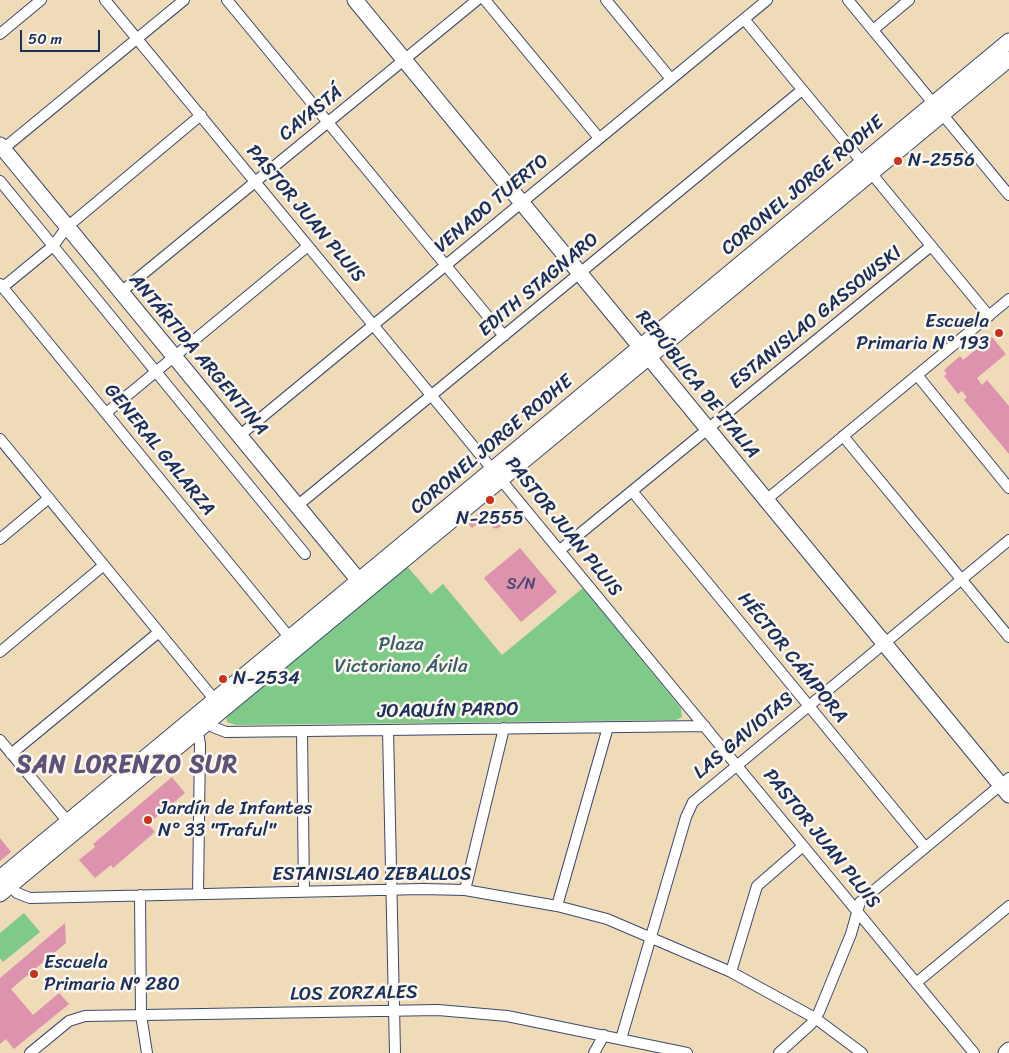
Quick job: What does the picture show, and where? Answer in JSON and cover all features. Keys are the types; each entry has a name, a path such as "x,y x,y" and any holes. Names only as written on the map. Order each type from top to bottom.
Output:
{"main road":[{"name":"REPÚBLICA DE ITALIA","path":"355,0 884,643 1006,786"},
{"name":"CORONEL JORGE RODHE","path":"3,884 938,109 1009,41"},
{"name":"CORONEL JORGE RODHE","path":"938,109 1009,59"},
{"name":"ANTÁRTIDA ARGENTINA","path":"2,147 363,585"},
{"name":"CORONEL JORGE RODHE","path":"219,705 290,638 363,585"},
{"name":"CORONEL JORGE RODHE","path":"3,884 68,822 191,728"},
{"path":"1006,1053 1009,1050"}],"street":[{"path":"0,34 41,0"},
{"name":"PASTOR JUAN PLUIS","path":"105,0 974,1053"},
{"path":"2,147 184,0"},
{"path":"227,0 504,336"},
{"name":"CAYASTÁ","path":"121,292 478,0"},
{"path":"485,0 599,138"},
{"path":"606,0 671,79"},
{"name":"VENADO TUERTO","path":"239,436 767,0"},
{"path":"848,0 938,109 1007,188"},
{"path":"873,30 909,0"},
{"path":"744,19 989,316"},
{"name":"EDITH STAGNARO","path":"297,506 802,90"},
{"path":"1,286 53,246 67,227 201,115"},
{"path":"0,181 304,554"},
{"path":"106,413 308,246"},
{"name":"ESTANISLAO GASSOWSKI","path":"560,550 931,246"},
{"name":"GENERAL GALARZA","path":"1,286 290,638"},
{"path":"766,500 1009,299"},
{"path":"917,376 1009,488"},
{"path":"843,436 1009,637"},
{"path":"0,439 219,705"},
{"name":"HÉCTOR CÁMPORA","path":"632,491 925,847"},
{"path":"0,539 49,498"},
{"name":"LAS GAVIOTAS","path":"622,1039 689,809 699,796 1009,540"},
{"path":"0,652 104,565"},
{"path":"11,754 159,632"},
{"name":"JOAQUÍN PARDO","path":"204,717 216,729 226,732 705,726"},
{"path":"558,906 608,727"},
{"path":"191,728 199,738 200,747 198,894"},
{"path":"465,890 504,728"},
{"path":"388,730 395,1053"},
{"path":"302,731 304,891"},
{"path":"0,740 68,822"},
{"path":"779,1053 815,1018 851,934 856,910 865,896 925,847 1006,786"},
{"path":"731,972 757,886 803,846"},
{"name":"ESTANISLAO ZEBALLOS","path":"3,884 17,893 30,898 391,889 465,890 558,906 592,914 731,972 815,1018 862,1053"},
{"path":"140,895 141,1015 147,1053"},
{"path":"916,982 1009,906"},
{"name":"LOS ZORZALES","path":"30,1053 74,1019 141,1015 438,1010 484,1013 604,1035 687,1053"},
{"path":"594,1053 604,1035"}],"green space":[{"name":"Plaza Victoriano Ávila","path":"406,565 431,594 443,584 502,655 583,588 681,708 682,717 676,720 235,725 227,722 226,715"},
{"path":"24,913 40,932 3,962 0,958 0,933"}],"building":[{"path":"992,337 1006,354 977,378 982,385 987,380 1009,406 1009,454 964,400 967,397 962,391 958,394 944,376 947,374 944,370 960,356 963,360"},
{"path":"479,513 486,521 472,528 468,523"},
{"path":"494,518 498,518 501,523 500,527 494,528 491,525 491,521"},
{"path":"520,548 557,592 521,622 484,578"},
{"path":"172,777 185,793 148,824 155,832 113,868 111,865 95,878 79,860 95,847 93,844"},
{"path":"0,838 11,852 0,861"},
{"path":"65,923 66,943 11,989 33,1015 59,993 69,1004 14,1049 6,1039 0,1044 0,978"}],"place":[{"name":"N-2556","path":"898,161"},
{"name":"Escuela Primaria N° 193","path":"999,333"},
{"name":"N-2555","path":"490,500"},
{"name":"N-2534","path":"223,679"},
{"name":"Jardín de Infantes N° 33 \"Traful\"","path":"148,820"},
{"name":"Escuela Primaria Nº 280","path":"34,974"}],"district":[{"name":"SAN LORENZO SUR","path":"127,766"}]}
